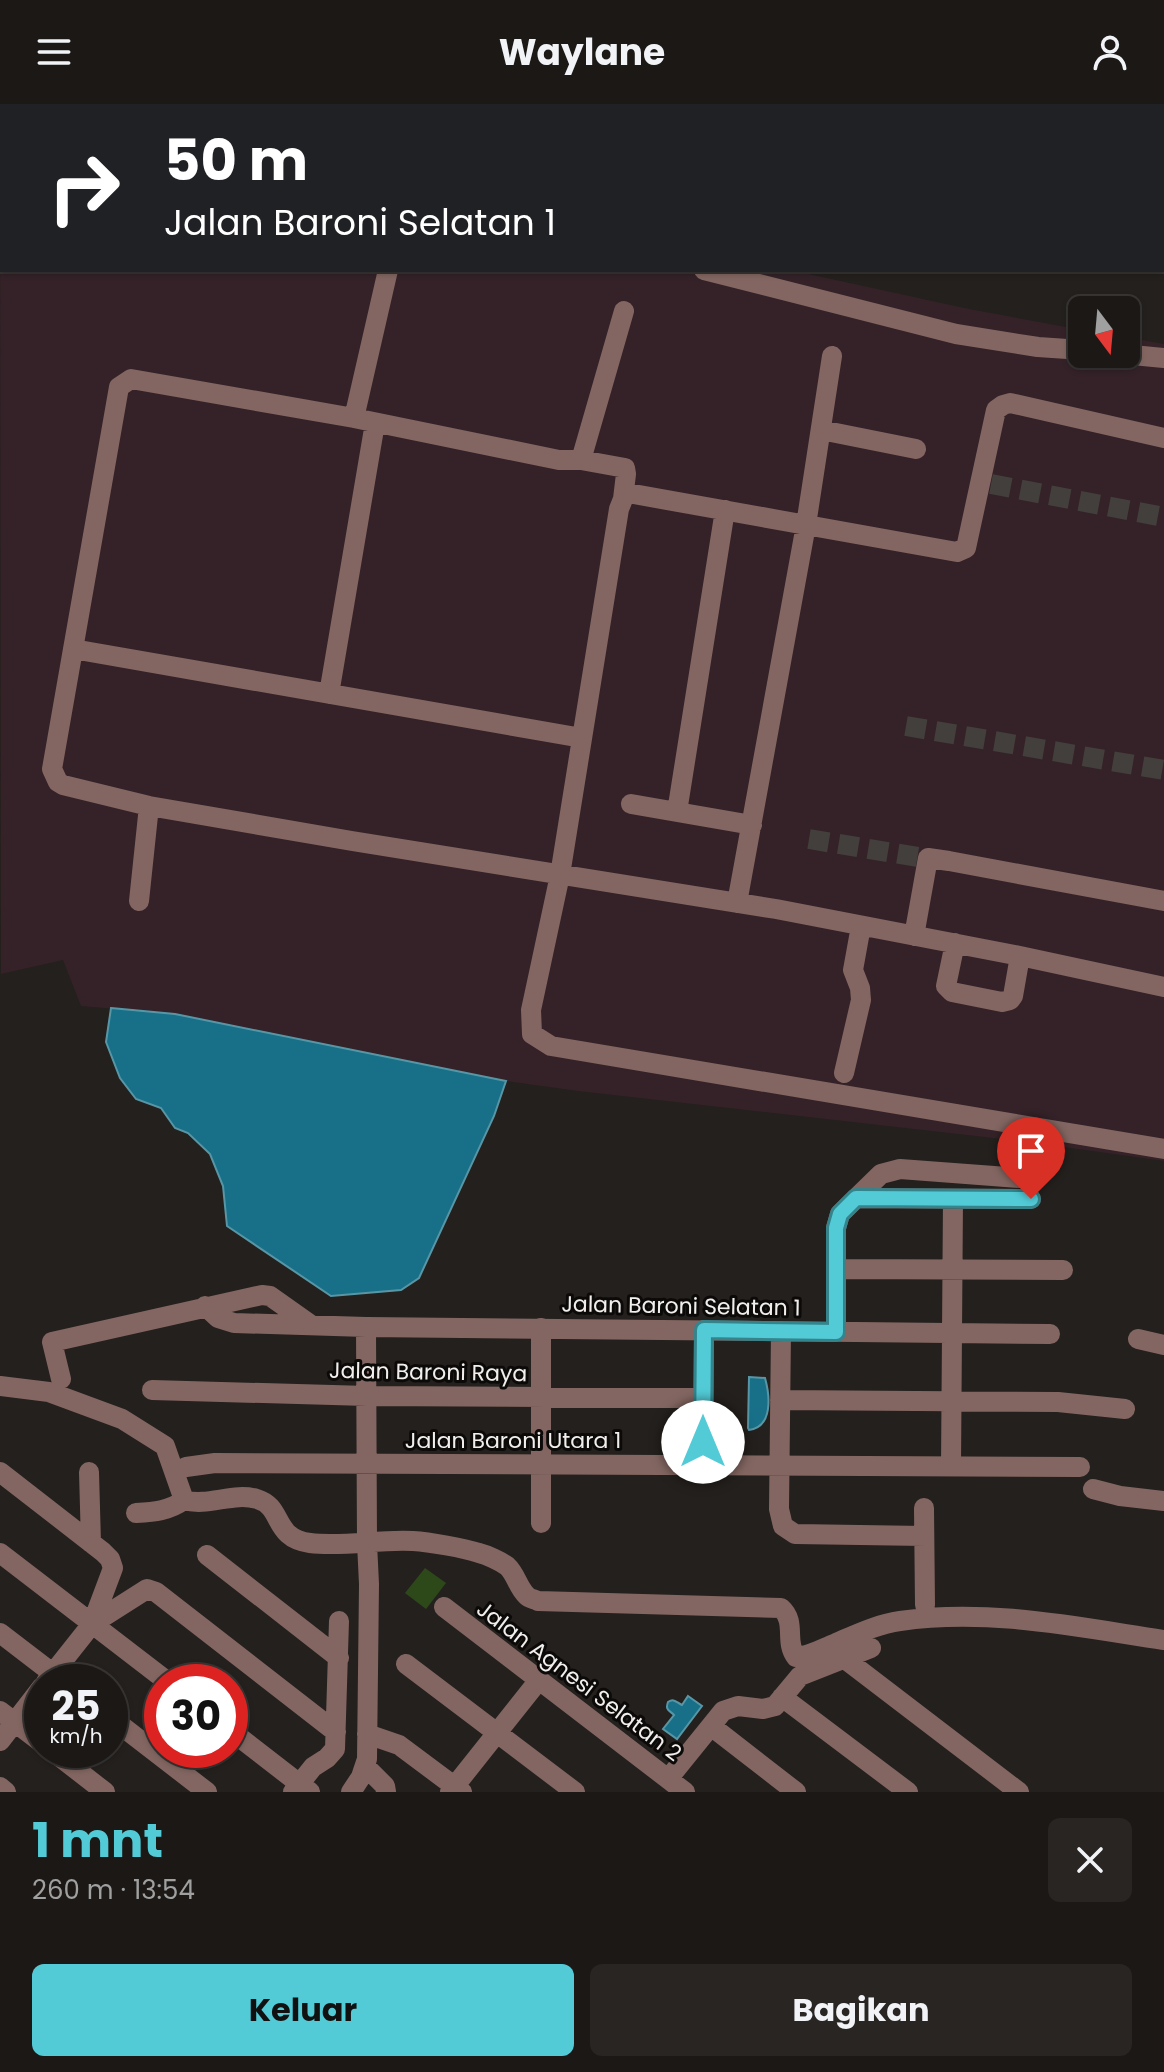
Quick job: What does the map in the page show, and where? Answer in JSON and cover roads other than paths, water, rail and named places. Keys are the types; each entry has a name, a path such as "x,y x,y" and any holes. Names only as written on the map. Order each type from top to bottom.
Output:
{"street":[{"path":"354,418 388,272"},
{"path":"712,272 956,334 1068,349"},
{"path":"581,460 624,311"},
{"path":"737,903 806,525 832,356"},
{"path":"1140,356 1164,358"},
{"path":"1164,987 955,943 737,903 560,875 149,806 63,785 58,782 52,769 117,391 131,379 354,418 559,460 581,460 625,468 623,499 616,524 560,875 531,1010 532,1034 551,1046 1164,1149"},
{"path":"623,499 628,493 961,552 966,548 985,483 996,410 1003,405 1010,403 1164,438"},
{"path":"329,694 375,423"},
{"path":"821,430 916,449"},
{"path":"677,812 725,510"},
{"path":"73,649 582,738"},
{"path":"631,804 752,825"},
{"path":"139,901 149,806"},
{"path":"914,936 926,858 1164,901"},
{"path":"844,1073 861,1000 853,970 861,926"},
{"path":"955,943 946,986 952,992 1002,1002 1010,1000 1020,956"},
{"path":"836,1332 836,1228 840,1214 856,1198 881,1174 900,1169 1032,1189 953,1199 856,1198"},
{"path":"951,1466 953,1199"},
{"path":"836,1269 1063,1270"},
{"path":"61,1379 52,1342 205,1306 270,1296 311,1326"},
{"name":"Jalan Baroni Selatan 1","path":"205,1306 218,1318 234,1323 311,1326 1050,1334"},
{"path":"351,1792 361,1777 367,1759 369,1584 366,1327"},
{"path":"541,1328 541,1523"},
{"path":"703,1465 704,1330"},
{"path":"781,1331 779,1509 783,1526 795,1534 924,1536"},
{"path":"1138,1339 1164,1345"},
{"path":"0,1386 49,1392 122,1419 165,1446 184,1500"},
{"name":"Jalan Baroni Raya","path":"152,1390 367,1396 703,1398"},
{"path":"780,1400 1058,1402 1125,1409"},
{"name":"Jalan Baroni Utara 1","path":"186,1467 215,1463 1080,1467"},
{"path":"0,1472 110,1559 113,1568 92,1624 63,1664"},
{"path":"89,1472 91,1543"},
{"path":"1093,1489 1120,1496 1164,1501"},
{"path":"184,1500 193,1503 233,1497 255,1498 272,1508 280,1527 291,1538 309,1543 413,1541 479,1553 506,1565 527,1596 538,1601 781,1608 789,1617 792,1652 796,1657 883,1625 946,1617 1028,1619 1164,1640"},
{"path":"136,1513 174,1508 184,1500"},
{"path":"924,1508 925,1605"},
{"path":"0,1553 144,1664"},
{"path":"207,1555 339,1658"},
{"path":"92,1624 147,1589 156,1592 336,1732"},
{"name":"Jalan Agnesi Selatan 2","path":"444,1607 685,1792"},
{"path":"248,1745 300,1789 313,1767 335,1749 339,1621"},
{"path":"0,1633 33,1664"},
{"path":"668,1779 723,1711 738,1706 763,1709 775,1706 800,1676 871,1648"},
{"path":"845,1659 1019,1792"},
{"path":"406,1664 575,1792"},
{"path":"367,1734 399,1745 455,1790 539,1680"},
{"path":"782,1697 908,1792"},
{"path":"0,1741 7,1716 24,1702"},
{"path":"7,1716 24,1729"},
{"path":"711,1726 796,1792"},
{"path":"128,1731 207,1792"},
{"path":"365,1766 385,1786 386,1792"},
{"path":"74,1768 105,1792"},
{"path":"0,1787 6,1792"}],"water":[{"path":"111,1008 175,1014 506,1081 494,1116 419,1278 401,1290 331,1296 227,1226 223,1186 210,1154 188,1133 175,1128 161,1108 136,1099 120,1078 106,1042"},
{"path":"749,1377 765,1378 768,1410 762,1423 749,1430 748,1428"},
{"path":"688,1696 702,1706 677,1739 663,1729 674,1715 667,1705 672,1700 682,1705"}],"tunnel":[{"path":"991,484 1164,517"},
{"path":"906,726 1164,770"},
{"path":"809,839 924,858"}]}
